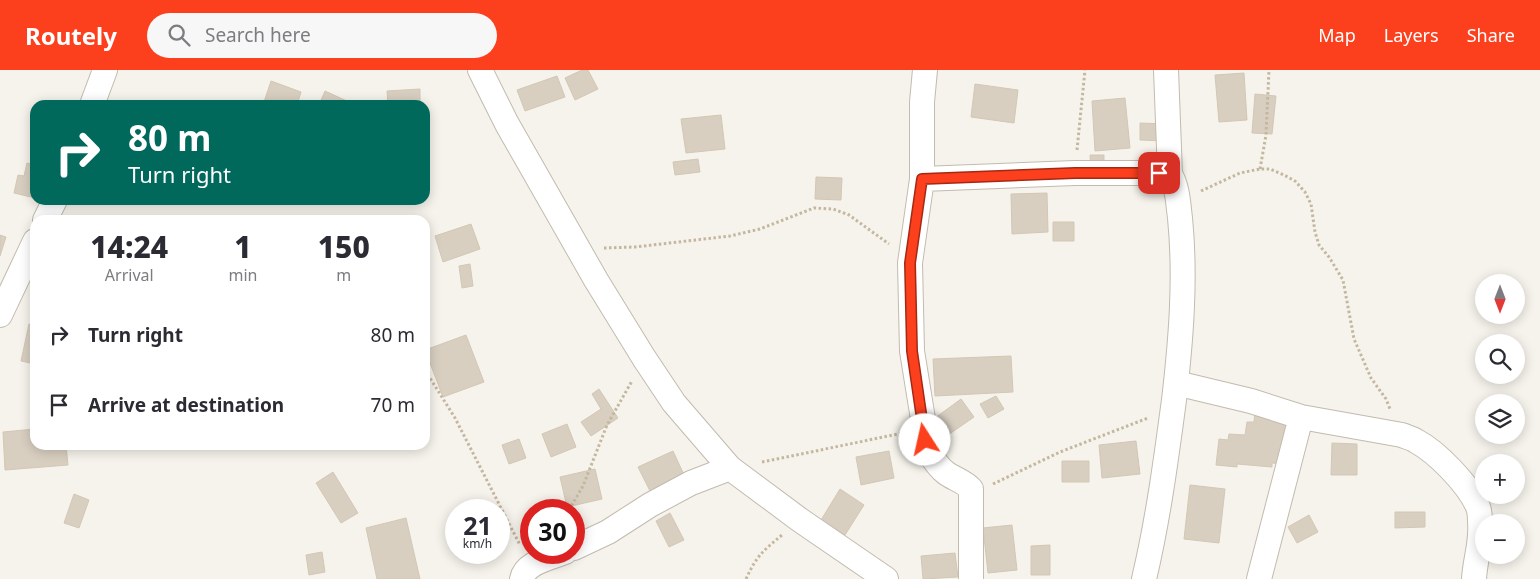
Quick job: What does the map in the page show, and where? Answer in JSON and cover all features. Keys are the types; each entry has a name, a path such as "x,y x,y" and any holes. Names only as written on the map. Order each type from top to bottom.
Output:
{"street":[{"path":"94,100 105,70"},
{"path":"480,70 507,124 579,250 644,358 674,403 730,468 800,520 886,579"},
{"path":"925,70 922,102 922,179 910,263 912,351 923,429 928,450 934,462 946,474 968,485 972,494 971,579"},
{"path":"1144,579 1158,516 1166,463 1180,332 1183,251 1177,190 1170,174 1166,70"},
{"path":"922,179 1075,173 1170,174"},
{"path":"0,315 30,252"},
{"path":"1176,383 1251,401 1301,418 1402,435 1416,440 1430,450 1468,490 1479,508 1481,546 1474,579"},
{"path":"1259,579 1301,418"},
{"path":"585,543 608,532 650,505 690,483 730,468"},
{"path":"526,573 543,564"}],"path":[{"path":"1075,173 1085,70"},
{"path":"1260,169 1266,135 1269,70"},
{"path":"1178,203 1240,173 1260,169 1270,169 1284,175 1294,181 1305,192 1311,204 1315,232 1320,245 1330,257 1343,280 1354,339 1370,378 1386,399 1402,435"},
{"path":"579,250 635,247 730,236 760,228 814,208 833,208 849,215 870,229 910,263"},
{"path":"576,499 584,486 607,425 644,358"},
{"path":"430,378 455,418 488,480 526,573"},
{"path":"972,494 1060,452 1172,409"},
{"path":"730,468 817,452 923,429"},
{"path":"746,579 755,561 764,549 800,520"}],"building":[{"path":"582,70 588,70 598,89 575,100 565,78"},
{"path":"1244,73 1247,120 1219,122 1215,75"},
{"path":"557,76 565,97 525,111 517,90"},
{"path":"271,81 301,92 299,100 265,100"},
{"path":"975,84 1018,90 1014,123 971,117"},
{"path":"420,89 420,100 388,100 387,91"},
{"path":"325,91 345,100 321,100"},
{"path":"1255,94 1276,96 1272,134 1252,133"},
{"path":"1125,98 1130,148 1095,151 1092,101"},
{"path":"721,115 725,149 686,153 681,119"},
{"path":"1140,123 1165,124 1164,141 1140,140"},
{"path":"1090,155 1104,155 1104,172 1091,172"},
{"path":"698,159 700,172 675,175 673,162"},
{"path":"27,163 30,164 30,197 14,193 18,175 24,176"},
{"path":"816,177 842,178 841,200 815,199"},
{"path":"1047,193 1048,232 1012,234 1011,194"},
{"path":"1053,222 1074,222 1074,241 1053,241"},
{"path":"471,224 480,249 443,262 435,236"},
{"path":"0,235 6,237 0,256"},
{"path":"470,264 473,286 462,288 459,266"},
{"path":"29,324 30,324 30,363 21,361"},
{"path":"466,335 484,382 443,397 430,363 430,348"},
{"path":"1011,356 1013,392 935,396 933,359"},
{"path":"599,389 618,418 591,436 581,422 601,409 592,394"},
{"path":"996,396 1004,409 988,418 980,404"},
{"path":"961,399 974,417 948,435 935,418"},
{"path":"1285,407 1284,425 1288,425 1285,464 1272,463 1272,467 1237,464 1237,467 1216,465 1219,439 1228,440 1229,434 1245,435 1247,422 1254,422 1255,410"},
{"path":"567,424 576,447 551,457 542,434"},
{"path":"30,429 30,450 66,450 68,465 5,470 3,432"},
{"path":"519,439 526,458 509,464 502,445"},
{"path":"1136,441 1140,474 1102,478 1099,445"},
{"path":"1332,443 1357,444 1357,475 1331,475"},
{"path":"673,451 685,477 651,493 638,467"},
{"path":"889,451 894,478 861,485 856,457"},
{"path":"1062,461 1089,461 1089,482 1062,482"},
{"path":"595,469 602,499 585,503 585,499 565,499 560,477"},
{"path":"333,472 358,513 341,523 316,483"},
{"path":"1190,485 1225,489 1219,543 1184,539"},
{"path":"840,489 864,505 845,535 821,520"},
{"path":"74,494 89,500 79,528 64,523"},
{"path":"1395,512 1425,512 1425,527 1395,528"},
{"path":"670,513 684,540 669,547 656,521"},
{"path":"1309,515 1318,532 1297,543 1288,527"},
{"path":"406,518 420,579 377,579 366,528"},
{"path":"1012,525 1017,570 988,573 983,528"},
{"path":"1050,545 1050,575 1031,575 1031,546"},
{"path":"322,552 325,572 309,575 306,555"},
{"path":"955,553 958,577 923,579 921,556"}],"route":[{"path":"925,440 912,351 910,263 922,179 1075,173 1159,173"}]}
